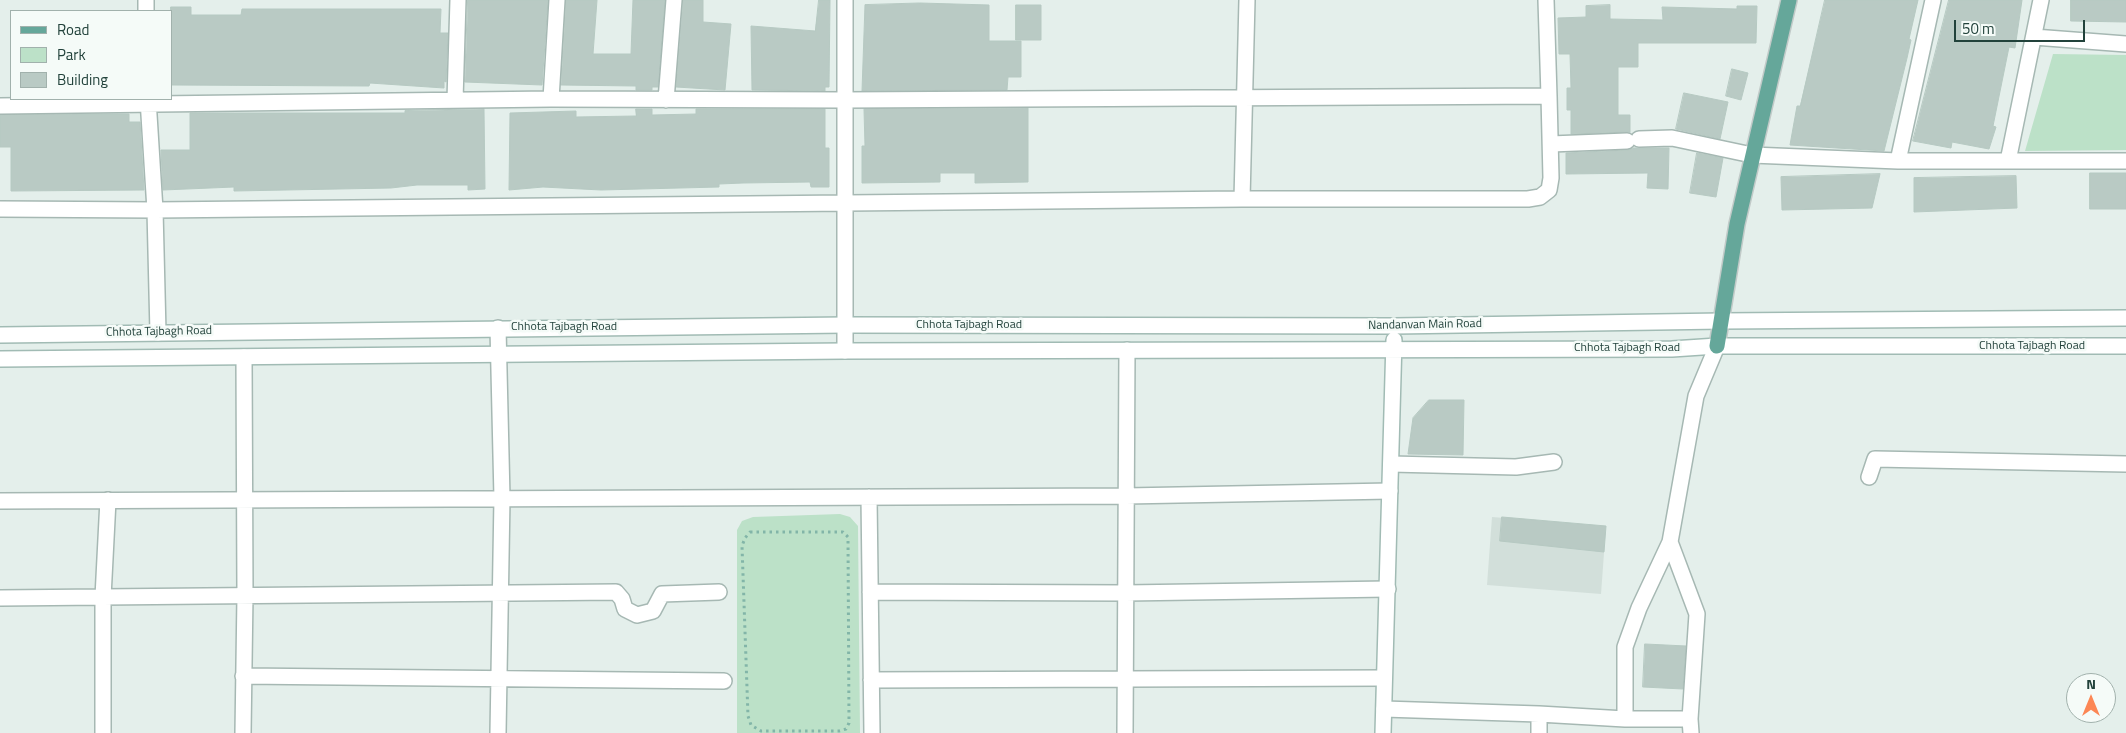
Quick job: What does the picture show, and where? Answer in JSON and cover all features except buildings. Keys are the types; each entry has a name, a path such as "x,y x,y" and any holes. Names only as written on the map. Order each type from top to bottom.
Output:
{"main road":[{"path":"1717,346 1752,155 1789,0"}],"street":[{"path":"456,100 458,0"},
{"path":"551,99 557,0"},
{"path":"666,100 674,0"},
{"path":"845,0 845,351"},
{"path":"1242,199 1247,0"},
{"path":"0,209 155,210 1540,197 1549,190 1551,144 1546,0"},
{"path":"1898,161 1933,0"},
{"path":"2008,161 2041,0"},
{"path":"2034,37 2126,44"},
{"path":"0,106 148,100 845,100 1244,96 1549,96"},
{"path":"148,100 155,210 158,332"},
{"path":"1551,144 1672,138 1752,155 1898,161 2126,162"},
{"path":"1722,321 2126,318"},
{"name":"Nandanvan Main Road","path":"1128,326 1395,326 1722,321"},
{"name":"Chhota Tajbagh Road","path":"0,335 846,325 1128,326"},
{"path":"1383,733 1395,326"},
{"path":"498,328 502,498 498,733"},
{"path":"1625,719 1625,647 1639,608 1670,542 1696,396 1717,346"},
{"name":"Chhota Tajbagh Road","path":"0,359 845,351 1394,348 1672,349 1717,346 2126,346"},
{"path":"1125,733 1127,350"},
{"path":"243,733 245,595 244,357"},
{"path":"1869,477 1875,459 2126,464"},
{"path":"1391,464 1516,467 1554,462"},
{"path":"0,501 1126,496 1390,491"},
{"path":"869,497 872,733"},
{"path":"103,733 103,596 108,500"},
{"path":"1384,709 1539,714 1625,719 1690,726 1697,614 1670,542"},
{"path":"870,592 1126,593 1388,589"},
{"path":"0,598 616,592 625,609 637,615 653,611 662,594 719,592"},
{"path":"244,676 724,681"},
{"path":"871,680 1384,678"},
{"path":"1539,714 1539,733"}],"path":[{"path":"750,532 843,532 848,537 849,723 846,729 839,731 761,731 751,725 748,716 742,546 744,538 750,532"}],"shaded area":[{"path":"1492,517 1606,526 1601,594 1487,585"}],"green space":[{"path":"2053,54 2126,55 2126,150 2025,151"},
{"path":"840,514 850,517 858,526 860,733 737,733 737,530 742,521 753,517"}]}
